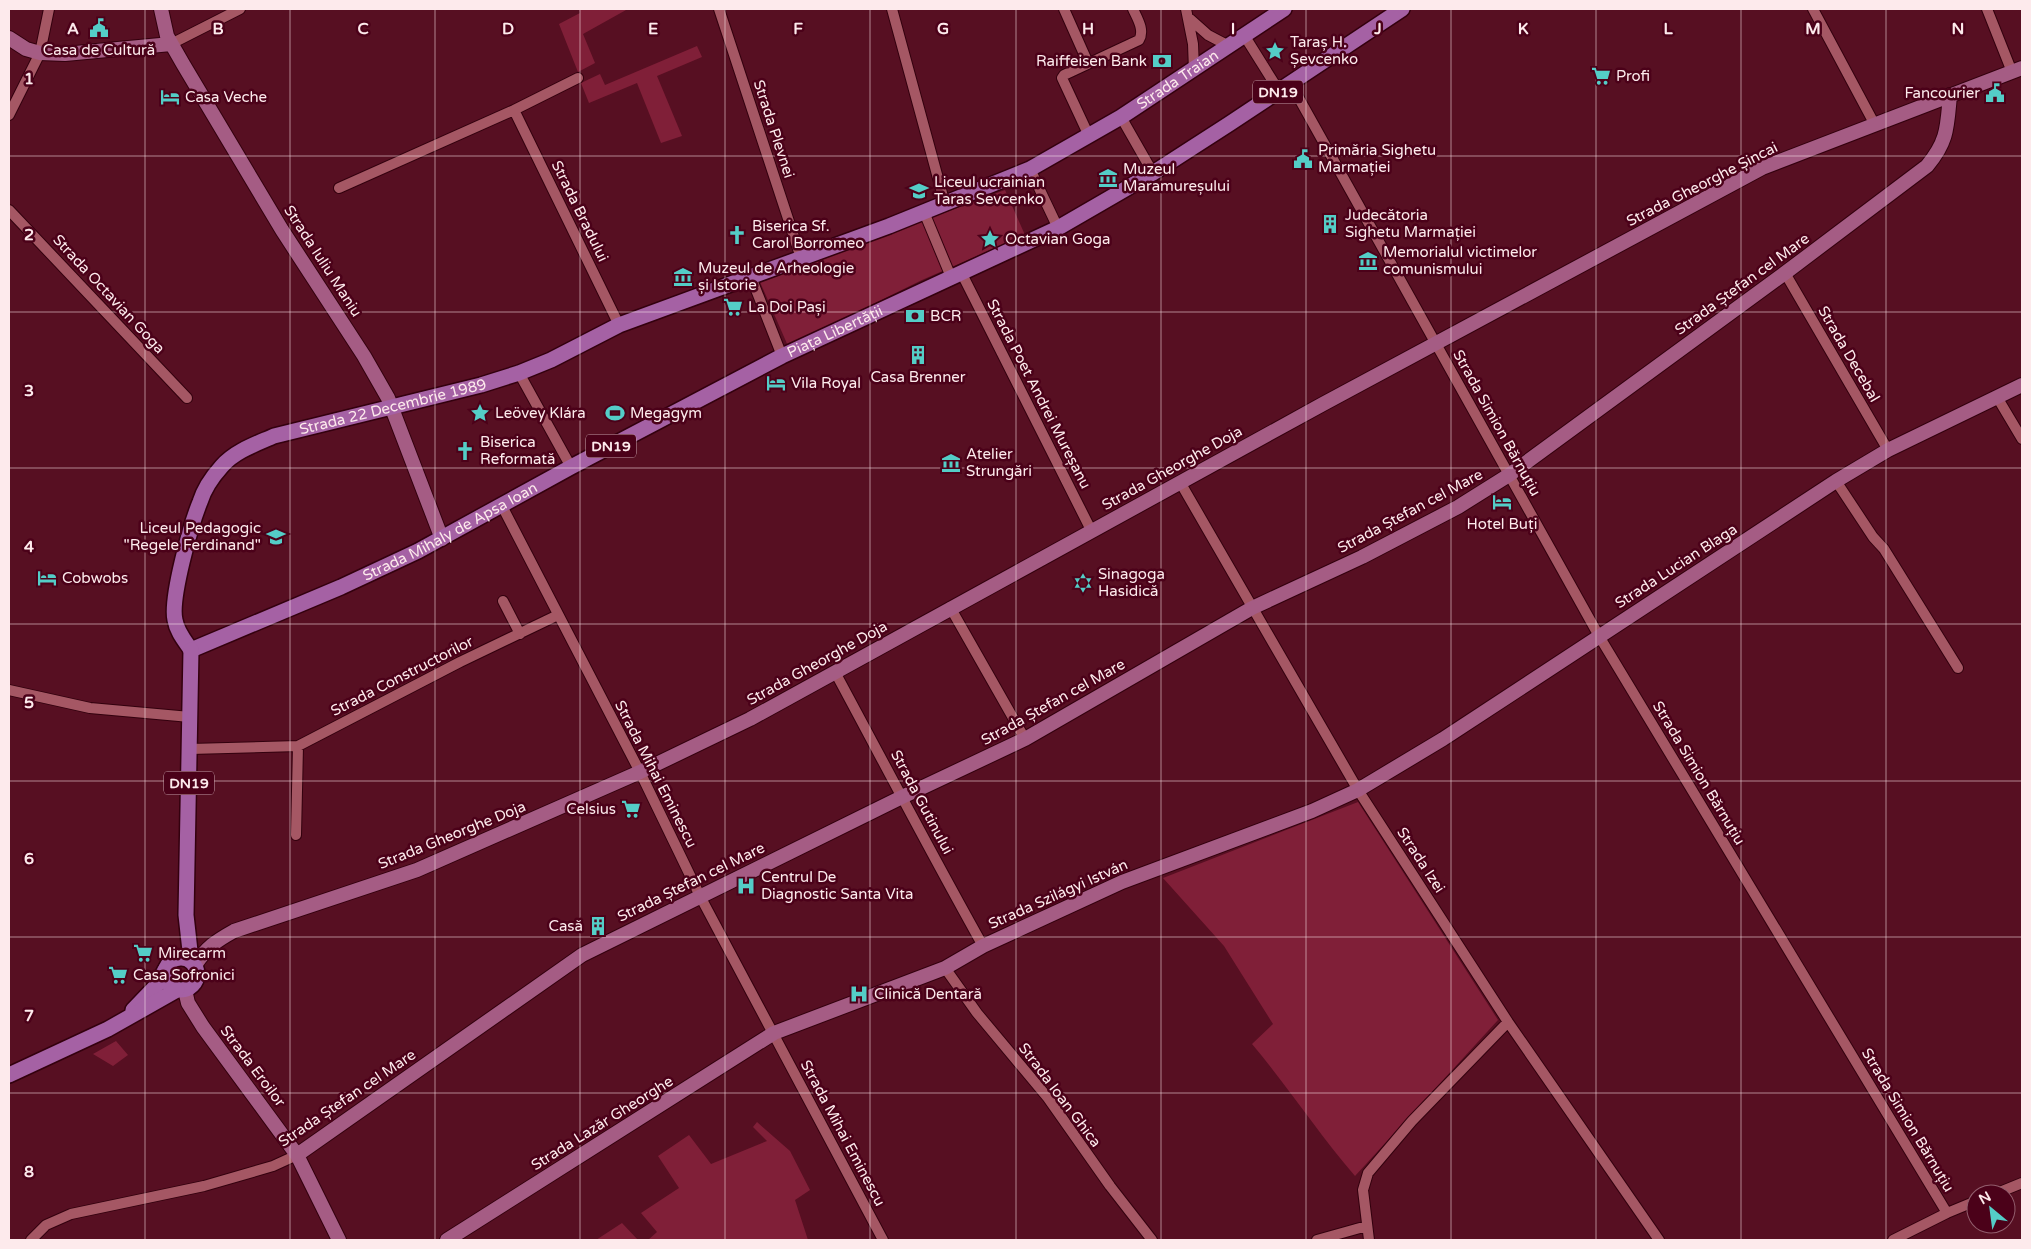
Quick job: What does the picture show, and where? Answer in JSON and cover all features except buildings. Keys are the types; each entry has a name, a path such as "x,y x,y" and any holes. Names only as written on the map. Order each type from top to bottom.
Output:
{"main road":[{"name":"Strada Iuliu Maniu","path":"161,9 164,26 171,44 282,230 364,356 392,407 442,539"},
{"name":"Strada Traian","path":"1121,117 1284,9"},
{"name":"DN19","path":"1058,228 1153,173 1402,9"},
{"path":"9,38 26,49 40,53 65,54 171,44"},
{"name":"Strada Gheorghe Șincai","path":"1436,343 1762,168 2017,70"},
{"name":"Strada Ștefan cel Mare","path":"297,1155 582,955 902,796 1025,739 1252,608 1415,530 1458,507 1509,475 1785,274 1926,166 1939,151 1945,137 1950,95"},
{"path":"751,277 945,204 1030,169 1121,117"},
{"name":"Piața Libertății","path":"782,356 1058,228"},
{"name":"Strada 22 Decembrie 1989","path":"192,650 181,635 175,621 176,590 189,536 200,501 222,465 233,456 274,436 519,373 551,360 619,325 751,277"},
{"name":"Strada Gheorghe Doja","path":"193,962 204,950 234,931 417,870 640,772 750,719 950,607 1436,343"},
{"name":"Strada Mihaly de Apsa Ioan","path":"192,650 341,587 442,539 571,467 782,356"},
{"name":"Strada Lucian Blaga","path":"1358,790 1443,739 1836,481 1888,450 2022,385"},
{"name":"DN19","path":"9,1075 108,1029 181,990 190,988 196,981 198,974 193,962 186,915 192,650"},
{"name":"Strada Szilágyi István","path":"774,1033 945,968 983,946 1122,882 1312,810 1358,790"},
{"name":"DN19","path":"108,1029 133,1010 157,985 180,940 186,915"},
{"path":"181,990 169,985 165,978 167,966 176,958 184,957 193,962"},
{"name":"Strada Eroilor","path":"181,990 203,1027 297,1155 339,1240"},
{"name":"Strada Lazăr Gheorghe","path":"448,1240 774,1033"}],"street":[{"path":"9,115 40,53 49,9"},
{"path":"171,44 240,9"},
{"name":"Strada Plevnei","path":"719,9 801,258"},
{"path":"892,9 945,204"},
{"path":"1064,9 1088,63"},
{"path":"1089,136 1062,78 1064,75 1088,63 1139,40 1142,36 1142,30 1132,9"},
{"path":"1813,9 1875,125"},
{"path":"1987,9 2017,70"},
{"path":"1188,14 1208,36 1229,46"},
{"path":"1188,14 1194,70"},
{"name":"Strada Simion Bărnuțiu","path":"1244,35 1285,87 1436,343 1599,636 1947,1213"},
{"path":"339,188 514,110 578,78"},
{"name":"Strada Bradului","path":"514,110 619,325"},
{"path":"1121,117 1153,173"},
{"path":"1030,169 1058,228"},
{"name":"Strada Octavian Goga","path":"9,210 186,398"},
{"name":"Strada Poet Andrei Mureșanu","path":"924,212 1091,530"},
{"name":"Strada Decebal","path":"1785,274 1888,450"},
{"name":"Piața Libertății","path":"751,277 782,356"},
{"path":"519,373 571,467"},
{"path":"1997,397 2022,439"},
{"path":"1836,481 1873,537 1884,550 1958,668"},
{"name":"Strada Izei","path":"1180,482 1358,790 1508,1022 1659,1240"},
{"name":"Strada Mihai Eminescu","path":"502,506 640,772 700,896 883,1240"},
{"path":"503,601 520,634"},
{"path":"950,607 1025,739"},
{"name":"Strada Constructorilor","path":"190,749 298,746 460,662 558,615"},
{"name":"Strada Gutinului","path":"835,672 902,796 916,826 983,946"},
{"path":"9,690 90,708 190,717"},
{"path":"296,835 298,746"},
{"name":"Strada Ioan Ghica","path":"945,968 976,1013 1048,1098 1110,1186 1152,1240"},
{"path":"1369,1240 1363,1190 1368,1173 1412,1121 1508,1022"},
{"name":"Strada Ștefan cel Mare","path":"31,1240 46,1225 71,1214 204,1186 273,1166 297,1155"},
{"path":"1893,1240 1966,1205"},
{"path":"1317,1240 1367,1226"}],"shaded area":[{"path":"579,9 626,10 583,34 595,63 578,72 559,24 580,13"},
{"path":"697,46 702,57 657,76 682,136 661,143 637,83 589,103 581,83 600,74 605,85"},
{"path":"1005,190 1025,235 922,280 788,346 760,282"},
{"path":"1358,802 1498,1020 1355,1176 1252,1044 1273,1024 1224,946 1163,878"},
{"path":"116,1041 128,1055 113,1066 93,1054"},
{"path":"757,1122 790,1151 810,1190 795,1200 808,1240 648,1240 657,1232 641,1213 679,1188 658,1156 689,1135 711,1164 767,1141 753,1127"},
{"path":"622,1223 638,1240 596,1240"}],"place":[{"name":"Casa de Cultură","path":"99,28"},
{"name":"Taraș H. Șevcenko","path":"1275,51"},
{"name":"Raiffeisen Bank","path":"1162,61"},
{"name":"Profi","path":"1601,76"},
{"name":"Fancourier","path":"1995,93"},
{"name":"Casa Veche","path":"170,97"},
{"name":"Primăria Sighetu Marmației","path":"1303,159"},
{"name":"Muzeul Maramureșului","path":"1108,178"},
{"name":"Liceul ucrainian Taras Sevcenko","path":"919,191"},
{"name":"Judecătoria Sighetu Marmației","path":"1330,224"},
{"name":"Biserica Sf. Carol Borromeo","path":"737,235"},
{"name":"Octavian Goga","path":"990,239"},
{"name":"Memorialul victimelor comunismului","path":"1368,261"},
{"name":"Muzeul de Arheologie și Istorie","path":"683,277"},
{"name":"La Doi Pași","path":"733,307"},
{"name":"BCR","path":"915,316"},
{"name":"Casa Brenner","path":"918,355"},
{"name":"Vila Royal","path":"776,383"},
{"name":"Leövey Klára","path":"480,413"},
{"name":"Megagym","path":"615,413"},
{"name":"Biserica Reformată","path":"465,451"},
{"name":"Atelier Strungări","path":"951,463"},
{"name":"Hotel Buți","path":"1502,502"},
{"name":"Liceul Pedagogic \"Regele Ferdinand\"","path":"276,537"},
{"name":"Cobwobs","path":"47,578"},
{"name":"Sinagoga Hasidică","path":"1083,583"},
{"name":"Celsius","path":"631,809"},
{"name":"Centrul De Diagnostic Santa Vita","path":"746,886"},
{"name":"Casă","path":"598,926"},
{"name":"Mirecarm","path":"143,953"},
{"name":"Casa Sofronici","path":"118,975"},
{"name":"Clinică Dentară","path":"859,994"}]}
